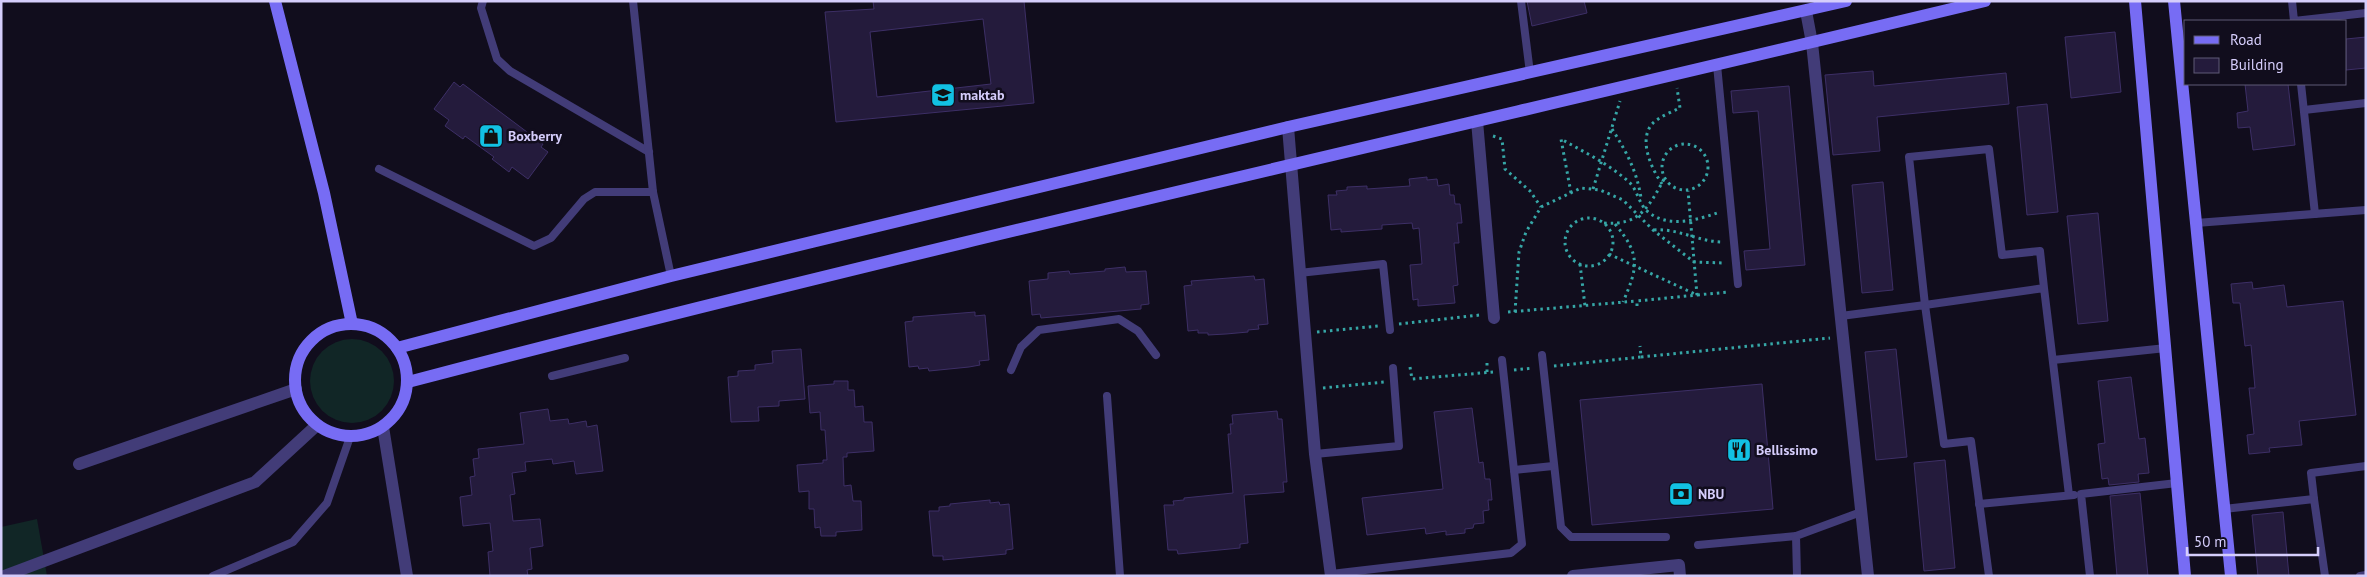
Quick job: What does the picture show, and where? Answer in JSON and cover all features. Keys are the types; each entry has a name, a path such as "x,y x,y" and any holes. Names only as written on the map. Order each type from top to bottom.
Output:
{"street":[{"path":"275,1 324,193 352,324"},
{"path":"397,348 671,276 1288,127 1846,1"},
{"path":"408,382 622,326 1291,163 1478,126 1717,65 1984,1"},
{"path":"2135,1 2186,576"},
{"path":"2174,1 2231,576"},
{"path":"1806,11 1812,42 1868,576"},
{"path":"1478,126 1490,317"},
{"path":"1288,127 1315,454 1331,575"},
{"path":"352,324 370,327 385,336 397,348 405,364 408,382 404,399 396,415 383,427 367,434 350,437 332,434 317,425 305,412 296,389 295,379 298,362 306,346 319,334 335,326 352,324"},
{"path":"79,464 296,389"},
{"path":"4,576 255,482 317,425"},
{"path":"383,427 408,576"},
{"path":"1573,576 1679,565 1680,576"}],"lane":[{"path":"483,1 480,8 497,59 510,72 649,152"},
{"path":"632,1 653,192 671,276"},
{"path":"1521,1 1530,73"},
{"path":"2292,1 2294,20"},
{"path":"2303,20 2366,13"},
{"path":"1717,65 1738,284"},
{"path":"2301,85 2315,214"},
{"path":"2304,110 2366,103"},
{"path":"1989,576 1971,441 1944,444 1909,157 1990,148 2002,255 2040,251 2069,495"},
{"path":"379,169 534,246 551,238 584,199 595,192 653,192"},
{"path":"2196,223 2366,210"},
{"path":"1300,273 1382,264 1390,330"},
{"path":"1841,316 2044,288"},
{"path":"1011,370 1021,346 1038,330 1119,319 1138,331 1156,355"},
{"path":"2053,360 2166,348"},
{"path":"1542,355 1561,527 1571,537 1666,537"},
{"path":"552,376 626,358"},
{"path":"1331,575 1511,554 1522,544 1502,360"},
{"path":"1315,454 1399,446 1393,368"},
{"path":"1107,396 1120,576"},
{"path":"213,576 293,542 327,504 350,437"},
{"path":"1514,470 1553,466"},
{"path":"2325,576 2311,472 2366,466"},
{"path":"1979,504 2177,483"},
{"path":"2081,494 2090,576"},
{"path":"2224,509 2314,499"},
{"path":"1698,545 1796,536 1861,512"},
{"path":"1796,536 1797,576"},
{"path":"2360,576 2366,575"}],"path":[{"path":"1662,184 1652,168 1648,157 1648,134 1652,125 1680,108 1677,88"},
{"path":"1594,189 1620,100"},
{"path":"1478,126 1502,139 1505,169 1530,190 1541,207"},
{"path":"1612,128 1624,147 1638,177 1641,198"},
{"path":"1571,193 1561,139 1602,162 1630,183 1641,198 1646,210 1671,222 1690,221 1724,211 1731,206"},
{"path":"1604,223 1611,236 1612,243 1609,254 1595,265 1580,264 1569,255 1566,248 1565,240 1570,227 1582,219 1590,218 1604,223 1615,224 1646,210 1664,179 1662,163 1664,156 1677,145 1693,145 1705,156 1708,172 1700,186 1688,191 1677,190 1664,179"},
{"path":"1514,312 1519,252 1526,232 1541,207 1581,188 1594,189 1623,200 1640,214 1653,230 1694,262 1737,264"},
{"path":"1688,191 1697,295"},
{"path":"1615,224 1630,242 1636,266 1623,302"},
{"path":"1653,230 1666,229 1709,242 1734,242"},
{"path":"1609,254 1697,295"},
{"path":"1580,264 1585,306"},
{"path":"1490,317 1514,312 1623,302 1637,304 1732,292 1738,284"},
{"path":"1408,323 1408,328"},
{"path":"1310,390 1843,337"},
{"path":"1640,346 1641,357"},
{"path":"1487,361 1487,372"},
{"path":"1410,366 1412,380"}],"green space":[{"path":"352,339 368,342 382,351 391,365 394,381 391,397 382,411 368,420 352,423 336,420 322,411 313,397 310,381 313,365 322,351 336,342"},
{"path":"37,519 47,576 1,576 1,527"}],"building":[{"path":"873,1 1024,1 1034,103 836,122 825,12 874,9","holes":["983,19 991,84 877,97 870,32"]},
{"path":"1527,1 1584,1 1587,13 1532,26"},
{"path":"2115,32 2121,92 2071,98 2065,37"},
{"path":"2366,37 2366,68 2347,70 2347,39"},
{"path":"1873,71 1874,86 2006,73 2009,104 1877,117 1880,151 1833,155 1825,75"},
{"path":"454,82 460,87 463,84 543,144 541,147 548,152 528,179 512,167 509,172 492,159 494,157 465,136 463,139 445,126 449,120 434,109"},
{"path":"2245,85 2288,85 2295,145 2253,150 2250,127 2238,128 2237,113 2248,111"},
{"path":"1789,86 1805,265 1746,270 1744,251 1770,249 1758,111 1733,113 1731,91"},
{"path":"2047,104 2058,212 2027,215 2017,107"},
{"path":"1427,177 1427,180 1437,179 1438,186 1449,184 1450,195 1454,195 1455,204 1460,204 1462,223 1457,223 1459,243 1454,243 1458,285 1453,286 1455,303 1418,306 1418,299 1413,300 1410,265 1422,264 1419,228 1413,229 1412,223 1382,225 1382,229 1341,232 1341,229 1331,230 1328,195 1337,195 1336,191 1347,190 1347,187 1367,186 1367,189 1410,186 1409,179"},
{"path":"1883,182 1893,290 1862,293 1852,185"},
{"path":"2098,213 2108,321 2078,324 2067,216"},
{"path":"1125,267 1126,272 1146,271 1149,304 1141,305 1141,309 1041,318 1040,314 1032,315 1029,281 1048,279 1048,273 1069,271 1070,274"},
{"path":"1254,276 1255,280 1264,279 1268,324 1258,325 1259,329 1248,330 1248,332 1226,334 1208,335 1208,333 1198,333 1198,330 1188,331 1184,286 1192,285 1191,281"},
{"path":"2252,282 2253,289 2284,285 2287,307 2343,301 2356,415 2299,421 2302,445 2269,448 2270,452 2249,454 2247,435 2254,434 2249,388 2255,388 2251,345 2245,346 2240,303 2233,303 2231,284"},
{"path":"975,312 975,316 985,315 989,360 979,361 980,365 929,371 928,368 919,369 918,366 909,367 905,322 913,321 913,317"},
{"path":"801,349 805,399 779,401 779,406 758,407 759,421 731,422 728,377 738,376 738,371 755,370 755,365 773,363 772,351"},
{"path":"1896,349 1907,457 1876,460 1865,352"},
{"path":"2131,377 2139,439 2145,438 2149,473 2138,474 2139,482 2109,485 2108,478 2102,479 2098,444 2105,443 2098,381"},
{"path":"834,381 848,381 848,390 854,390 855,407 863,406 864,422 872,422 874,451 847,453 847,457 843,457 844,486 851,485 853,501 861,501 862,530 836,532 836,536 821,536 820,527 815,528 814,509 809,509 809,491 799,492 797,465 823,463 823,460 827,460 825,430 821,430 820,412 810,413 808,386 834,384"},
{"path":"1762,384 1773,509 1592,525 1580,400"},
{"path":"1472,408 1479,463 1483,462 1485,479 1490,479 1492,500 1488,500 1489,510 1483,511 1484,523 1474,524 1473,528 1465,529 1465,533 1446,535 1446,531 1426,534 1425,528 1367,535 1362,498 1443,489 1434,412"},
{"path":"548,409 550,421 568,419 569,424 586,421 587,427 597,425 603,471 576,474 574,461 553,464 552,459 525,462 526,471 512,473 515,494 510,495 513,521 540,519 543,546 530,548 532,569 527,570 528,576 490,576 488,552 493,551 490,523 463,526 460,497 472,495 470,477 475,476 473,459 479,458 478,449 524,444 520,413"},
{"path":"1277,411 1278,419 1282,419 1287,482 1283,482 1284,492 1244,495 1248,543 1240,544 1240,548 1178,554 1177,550 1168,550 1164,505 1174,505 1173,501 1184,500 1184,498 1233,493 1228,434 1231,434 1230,424 1233,424 1232,415"},
{"path":"1945,460 1955,568 1924,571 1914,463"},
{"path":"2140,493 2148,576 2117,576 2110,496"},
{"path":"990,500 990,503 1009,504 1013,549 1006,550 1006,554 943,560 943,556 933,556 929,511 939,511 939,507 950,506 950,504"},
{"path":"2283,512 2289,576 2258,576 2252,515"}],"place":[{"name":"maktab","path":"943,95"},
{"name":"Boxberry","path":"491,136"},
{"name":"Bellissimo","path":"1739,450"},
{"name":"NBU","path":"1681,494"}]}
